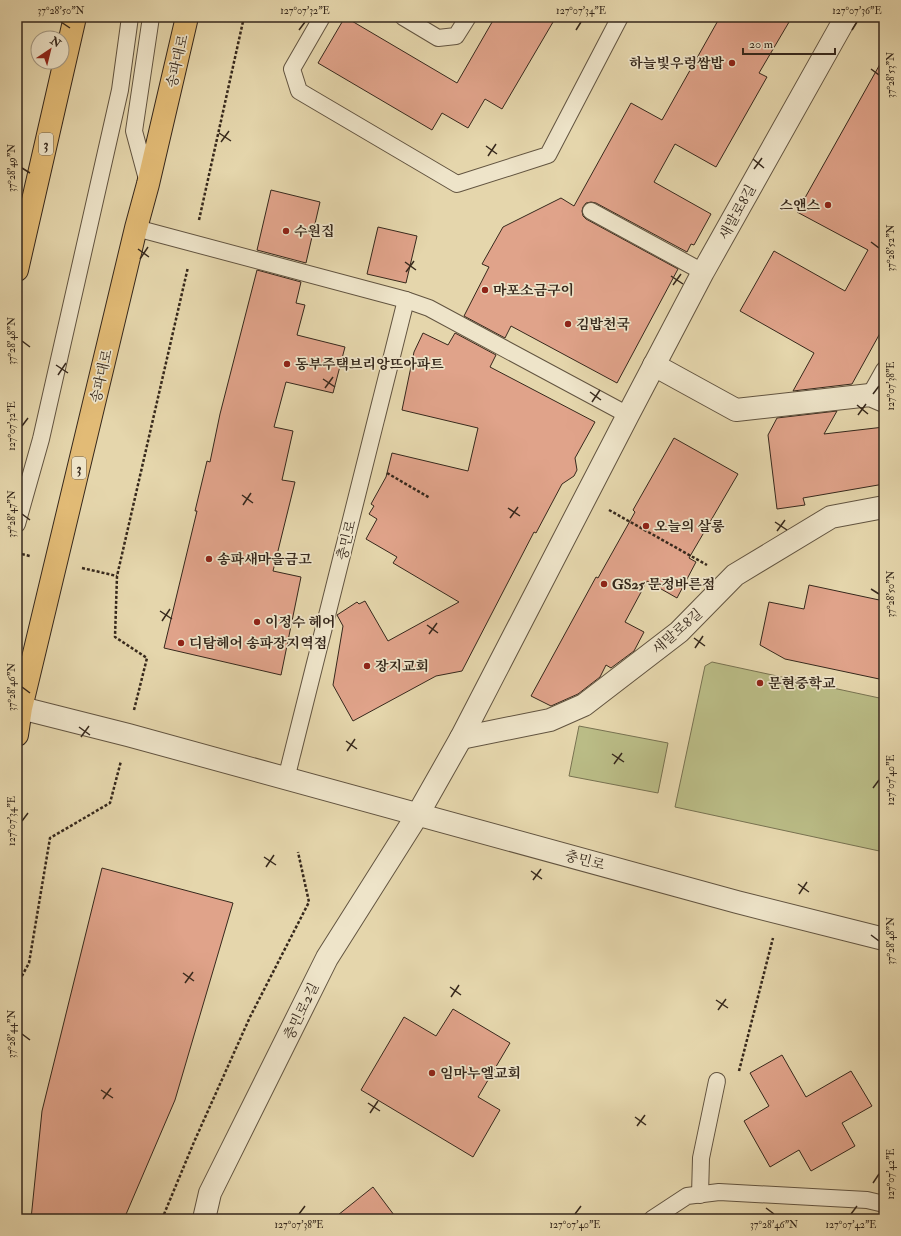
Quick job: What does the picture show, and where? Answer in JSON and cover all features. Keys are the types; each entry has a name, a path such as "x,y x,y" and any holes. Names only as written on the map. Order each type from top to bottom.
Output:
{"main road":[{"name":"3","path":"17,270 75,17"},
{"name":"송파대로","path":"17,735 18,710 148,184 187,17"}],"street":[{"name":"새말로8길","path":"418,814 461,738 703,272 846,17"},
{"path":"654,365 736,410 877,398"},
{"name":"새말로8길","path":"461,738 550,720 584,705 679,632 735,575 831,517 884,506"},
{"name":"충민로","path":"18,710 128,735 780,913 884,938"},
{"name":"충민로2길","path":"204,1219 210,1193 327,958 418,814"}],"lane":[{"path":"17,524 41,439 120,90 130,17"},
{"path":"148,184 134,130 152,17"},
{"path":"322,17 292,68 299,91 457,184 548,155 620,17"},
{"path":"403,17 438,38 456,36 468,17"},
{"path":"591,211 703,272"},
{"path":"136,228 406,300 429,308 628,415"},
{"name":"충민로","path":"286,779 406,300"},
{"path":"877,398 884,370"},
{"path":"700,1195 701,1158 717,1081"},
{"path":"652,1219 687,1196 719,1192 859,1199 884,1204"}],"path":[{"path":"147,658 115,637 117,576 194,243 244,17"},
{"path":"366,460 430,498"},
{"path":"586,497 732,578"},
{"path":"17,985 29,963 50,838 110,803"},
{"path":"162,1219 194,1142 250,1017 309,902 298,852"},
{"path":"737,1078 780,913"}],"green space":[{"path":"712,662 884,699 884,852 675,807 705,666"},
{"path":"579,726 668,743 658,793 569,776"}],"building":[{"path":"345,17 457,83 495,17 556,17 502,109 485,99 468,128 442,113 432,130 318,63"},
{"path":"720,17 792,17 759,73 767,77 716,167 675,144 654,182 711,214 694,245 691,244 687,252 596,203 586,203 583,207 583,216 586,219 678,269 617,383 511,326 505,338 464,316 489,267 482,264 503,227 561,198 574,206 631,103 662,120"},
{"path":"884,57 884,326 852,384 793,391 814,353 740,311 774,251 845,291 868,250 797,212"},
{"path":"271,190 320,202 306,263 257,250"},
{"path":"378,227 417,236 406,283 367,274"},
{"path":"257,270 301,282 296,303 305,305 297,335 345,347 333,393 286,382 274,427 293,431 282,480 295,482 273,571 301,577 281,675 164,648 197,511 195,511 207,461 210,462 220,414"},
{"path":"423,333 448,345 455,333 496,355 490,367 595,422 575,458 577,470 574,476 562,484 536,533 534,532 462,671 436,676 353,721 333,685 343,626 337,615 357,602 359,604 365,601 388,641 459,602 393,563 397,557 366,539 377,519 369,514 374,506 371,504 386,477 392,453 468,471 478,428 402,410 414,352"},
{"path":"837,411 824,434 884,427 884,484 803,498 805,505 777,509 768,435 777,418"},
{"path":"674,438 738,474 689,558 696,562 677,598 647,581 625,622 644,632 634,651 611,668 606,665 600,677 578,694 551,706 531,696 596,577 598,578 635,512 633,510"},
{"path":"809,585 884,601 884,680 785,659 760,645 769,602 804,609"},
{"path":"102,868 233,903 175,1100 124,1219 31,1219 42,1111"},
{"name":"임마누엘교회","path":"453,1009 510,1043 478,1097 500,1110 473,1157 361,1090 404,1017 436,1036"},
{"path":"782,1055 806,1097 851,1071 872,1106 842,1123 855,1146 811,1171 799,1150 770,1167 744,1121 769,1106 750,1073"},
{"path":"373,1187 397,1219 333,1219"}],"place":[{"name":"하늘빛우렁쌈밥","path":"732,63"},
{"name":"스앤스","path":"828,205"},
{"name":"수원집","path":"286,231"},
{"name":"마포소금구이","path":"485,290"},
{"name":"김밥천국","path":"568,324"},
{"name":"동부주택브리앙뜨아파트","path":"287,364"},
{"name":"오늘의 살롱","path":"646,526"},
{"name":"송파새마을금고","path":"209,559"},
{"name":"GS25 문정바른점","path":"604,584"},
{"name":"이정수 헤어","path":"257,622"},
{"name":"디탐헤어 송파장지역점","path":"181,643"},
{"name":"장지교회","path":"367,666"},
{"name":"문현중학교","path":"760,683"},
{"name":"임마누엘교회","path":"432,1073"}]}
